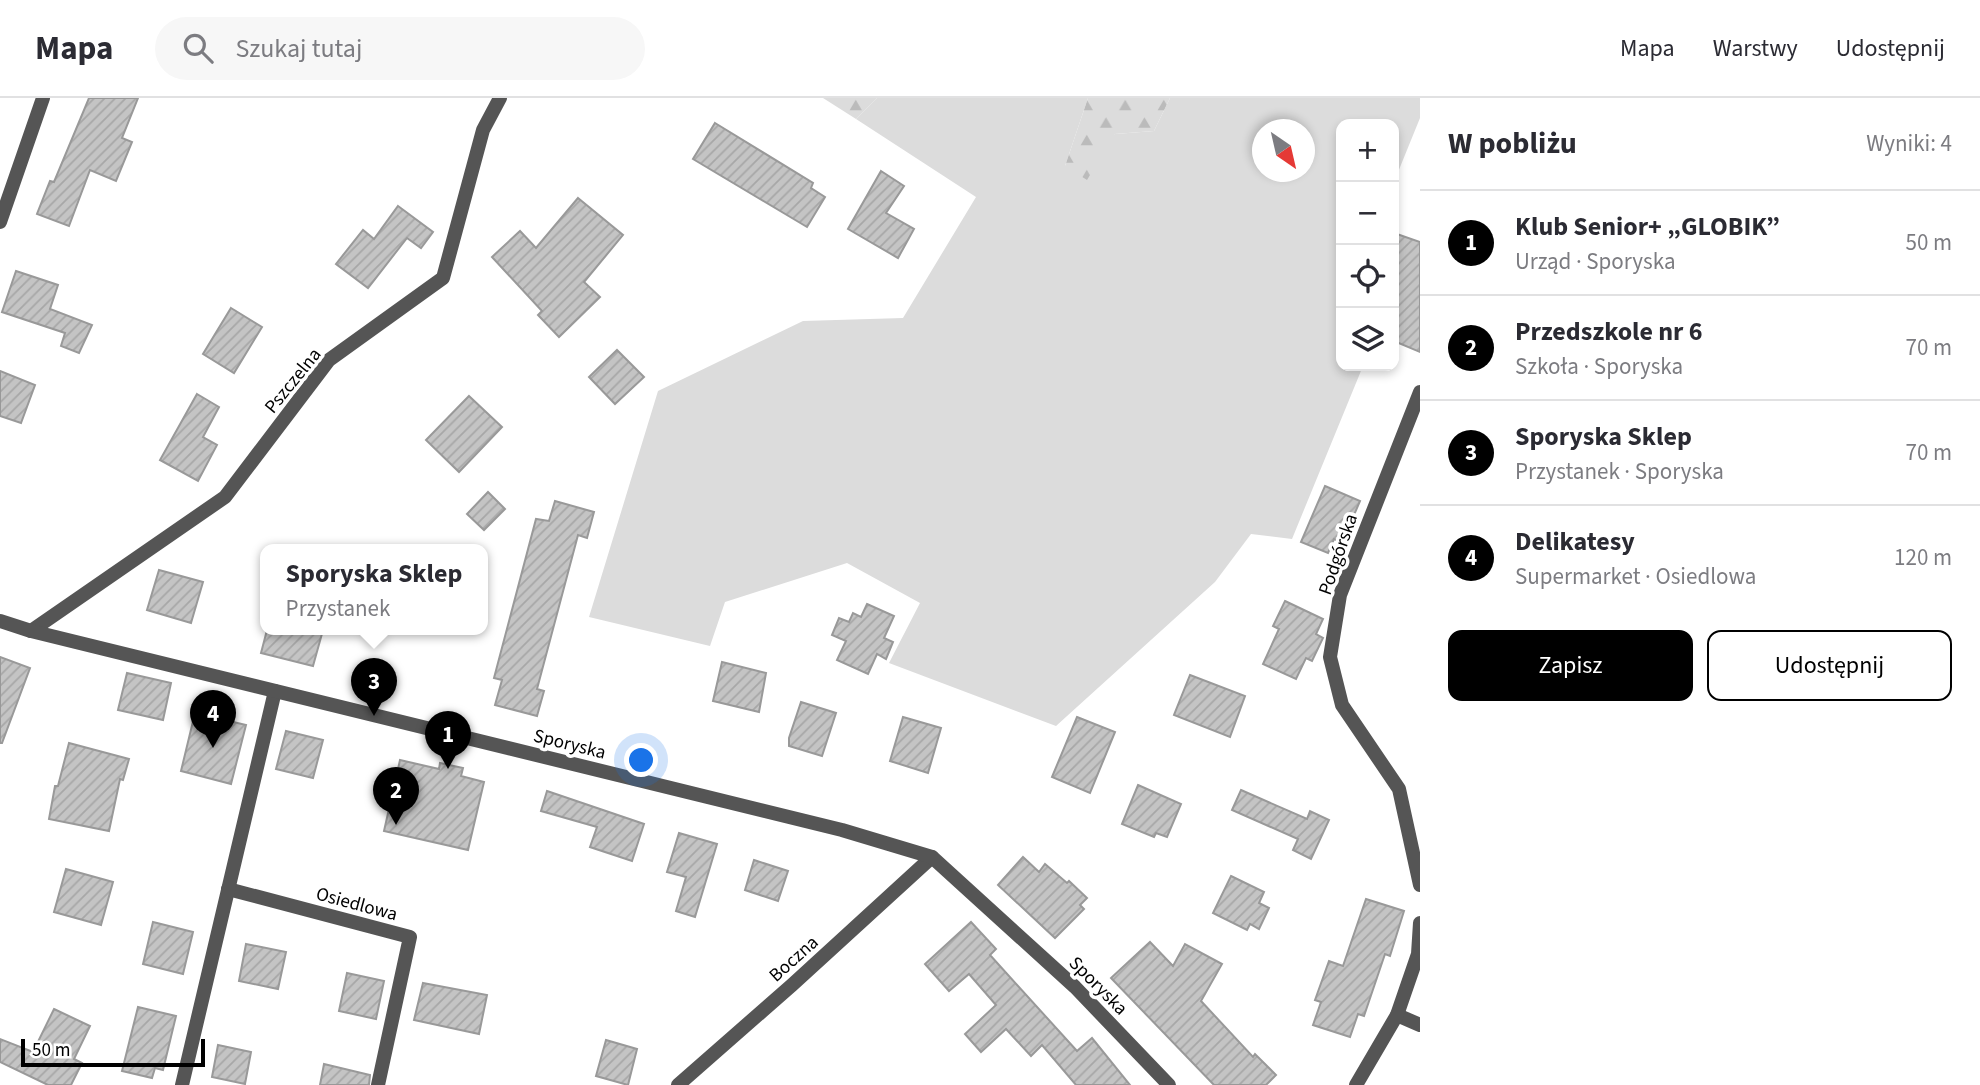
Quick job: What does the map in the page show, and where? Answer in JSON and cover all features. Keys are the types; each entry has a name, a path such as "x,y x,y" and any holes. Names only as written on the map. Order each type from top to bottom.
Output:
{"street":[{"path":"0,222 43,98"},
{"name":"Pszczelna","path":"31,631 225,497 329,360 443,278 482,131 500,98"},
{"name":"Podgórska","path":"1420,392 1340,595 1331,657 1342,705 1399,789 1420,885"},
{"name":"Sporyska","path":"0,621 31,631 842,830 932,856 1075,987 1169,1085"},
{"path":"182,1085 275,691"},
{"name":"Boczna","path":"678,1085 932,856"},
{"name":"Osiedlowa","path":"228,889 410,937 378,1085"},
{"path":"1356,1085 1397,1015 1418,954 1420,923"},
{"path":"1397,1015 1420,1024"}],"green space":[{"path":"823,98 877,98 856,119"},
{"path":"877,98 1088,98 1065,166 1115,134 1154,131 1170,98 1420,98 1420,118 1399,170 1399,119 1336,119 1336,371 1361,371 1292,539 1251,534 1215,582 1056,726 889,663 920,603 847,563 725,602 710,646 589,617 658,391 803,321 903,318 976,197 856,119"},
{"path":"1088,98 1170,98 1154,131 1115,134 1087,180 1065,166"}],"building":[{"path":"89,98 138,98 122,138 132,142 116,181 90,170 69,226 37,214 50,181 54,182"},
{"path":"715,123 813,183 811,188 825,197 807,227 693,159"},
{"path":"881,171 904,186 886,213 914,229 898,258 848,229"},
{"path":"578,198 623,235 584,282 600,297 559,337 538,315 542,311 492,257 520,231 536,248"},
{"path":"398,206 433,232 421,248 407,238 368,288 336,264 363,230 374,239"},
{"path":"1399,235 1420,242 1420,352 1399,343"},
{"path":"16,271 58,285 50,309 92,325 79,353 61,346 65,333 2,312"},
{"path":"231,308 262,327 234,373 203,354"},
{"path":"617,350 644,377 615,404 589,377"},
{"path":"0,371 35,385 21,423 0,416"},
{"path":"197,394 219,407 203,437 217,445 198,481 160,460"},
{"path":"469,396 502,427 459,472 426,440"},
{"path":"1325,486 1360,501 1342,543 1334,539 1328,553 1301,542"},
{"path":"488,492 505,509 484,530 467,514"},
{"path":"555,501 594,512 587,538 578,535 537,689 544,691 537,716 495,705 502,680 494,678 536,519 549,521"},
{"path":"159,570 203,582 191,623 147,610"},
{"path":"1285,601 1323,619 1316,634 1323,638 1312,661 1306,658 1296,679 1263,664 1279,629 1273,626"},
{"path":"867,604 894,616 884,638 893,642 886,659 877,654 868,674 837,660 846,641 832,635 839,618 849,622 853,613 861,617"},
{"path":"266,635 322,635 313,666 261,653"},
{"path":"0,657 30,668 2,743 0,743"},
{"path":"722,662 766,673 759,712 713,701"},
{"path":"127,673 171,683 163,720 118,710"},
{"path":"1190,675 1245,696 1230,737 1174,715"},
{"path":"801,702 836,713 822,756 789,746 789,738"},
{"path":"195,713 246,725 231,784 181,771"},
{"path":"903,717 941,728 928,773 890,761"},
{"path":"1077,717 1115,732 1090,793 1052,777"},
{"path":"286,731 323,740 313,778 276,769"},
{"path":"69,743 129,759 123,780 120,779 109,831 49,819 55,786 58,786"},
{"path":"400,760 439,769 440,763 463,768 461,776 484,782 468,850 384,831"},
{"path":"1138,785 1181,804 1167,837 1156,833 1154,837 1122,824"},
{"path":"1241,790 1307,819 1310,811 1329,820 1311,859 1293,850 1298,839 1232,810"},
{"path":"547,791 644,824 632,861 590,847 597,827 541,811"},
{"path":"679,833 717,844 695,917 676,911 686,877 667,872"},
{"path":"1023,857 1039,872 1045,864 1087,898 1080,905 1084,909 1055,938 998,885"},
{"path":"754,860 788,871 778,901 745,890"},
{"path":"66,869 113,882 101,925 54,912"},
{"path":"1231,876 1264,892 1259,903 1269,908 1259,929 1250,924 1247,930 1213,913"},
{"path":"1366,899 1404,911 1390,956 1385,954 1364,1016 1358,1014 1350,1037 1313,1025 1321,1002 1315,1000 1329,961 1343,966"},
{"path":"153,922 193,932 183,974 143,964"},
{"path":"971,922 996,949 990,955 1077,1051 1092,1038 1130,1085 1076,1085 1042,1045 1031,1056 1006,1029 981,1052 965,1034 996,1005 969,974 949,991 925,964"},
{"path":"1150,942 1173,966 1185,944 1222,964 1201,1001 1253,1057 1255,1054 1276,1075 1266,1085 1214,1085 1111,978"},
{"path":"246,944 286,952 278,989 239,981"},
{"path":"347,973 384,981 376,1019 339,1011"},
{"path":"423,983 487,995 479,1034 414,1020"},
{"path":"138,1007 176,1016 163,1070 155,1068 152,1078 122,1071"},
{"path":"54,1009 90,1026 74,1059 82,1063 71,1085 48,1085 0,1062 0,1039 33,1052"},
{"path":"606,1040 637,1049 628,1085 596,1076"},
{"path":"218,1045 251,1052 245,1084 212,1077"},
{"path":"324,1064 370,1075 369,1085 320,1085"}],"place":[{"name":"Sporyska Sklep","path":"374,716"},
{"name":"Delikatesy","path":"213,748"},
{"name":"Klub Senior+ „GLOBIK”","path":"448,769"},
{"name":"Przedszkole nr 6","path":"396,825"}]}
